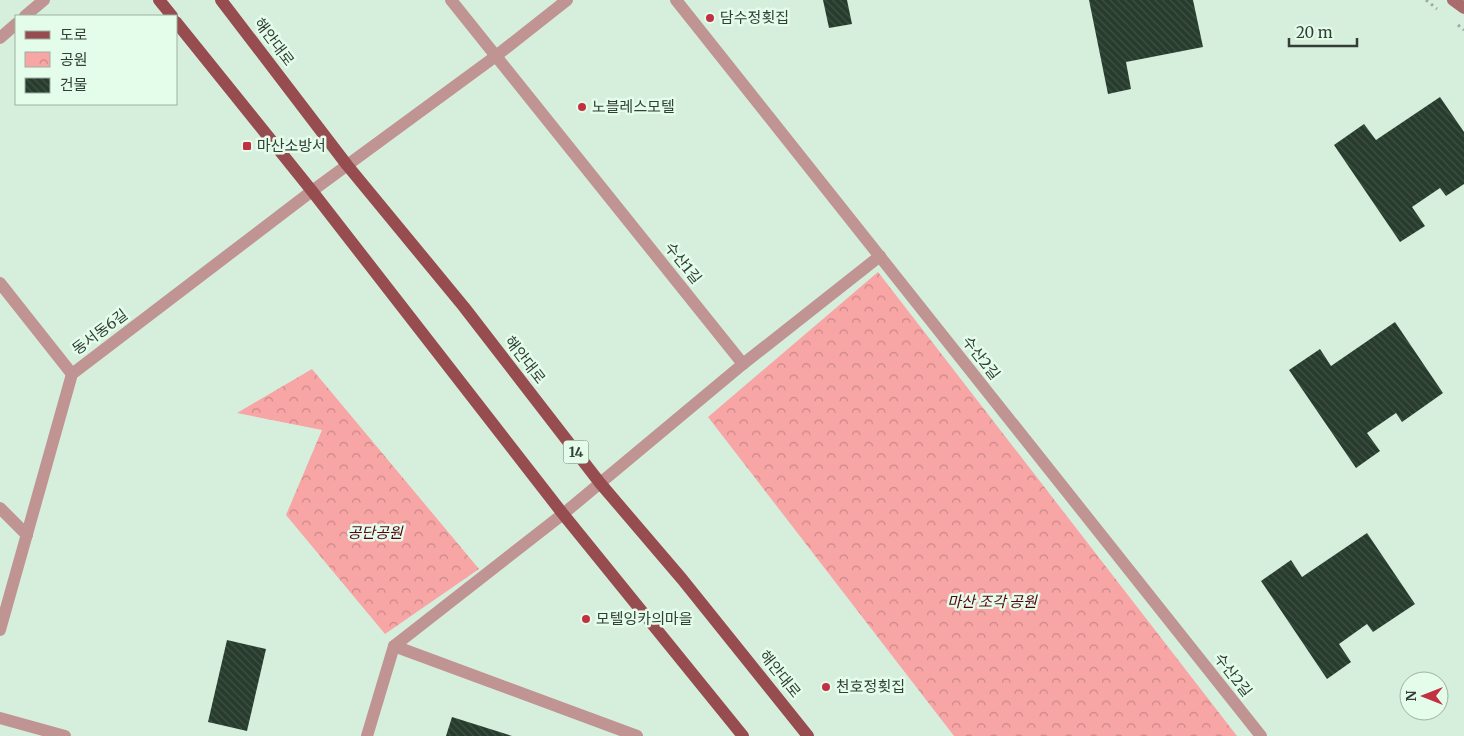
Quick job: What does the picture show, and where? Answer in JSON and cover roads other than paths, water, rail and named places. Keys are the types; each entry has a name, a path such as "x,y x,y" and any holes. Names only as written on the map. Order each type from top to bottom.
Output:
{"main road":[{"path":"159,0 171,15"},
{"name":"해안대로","path":"221,0 348,165 464,307 600,483 682,579 808,736"},
{"path":"1453,0 1464,8"},
{"path":"178,24 312,191 563,514 743,736"}],"street":[{"path":"26,15 44,0"},
{"name":"수산1길","path":"451,0 743,364"},
{"name":"동서동6길","path":"0,630 72,374 312,191 496,56 567,0"},
{"name":"수산2길","path":"676,0 1261,736"},
{"path":"0,38 15,25"},
{"path":"367,736 394,646 563,514 743,364 880,256"},
{"path":"0,283 72,374"},
{"path":"0,508 27,535"},
{"path":"394,646 637,736"},
{"path":"0,718 65,736"}],"place":[{"name":"담수정횟집","path":"710,18"},
{"name":"노블레스모텔","path":"582,107"},
{"name":"마산소방서","path":"247,146"},
{"name":"모텔잉카의마을","path":"586,619"},
{"name":"천호정횟집","path":"826,687"}],"park label":[{"name":"공단공원","path":"375,533"},
{"name":"마산 조각 공원","path":"992,602"}]}
